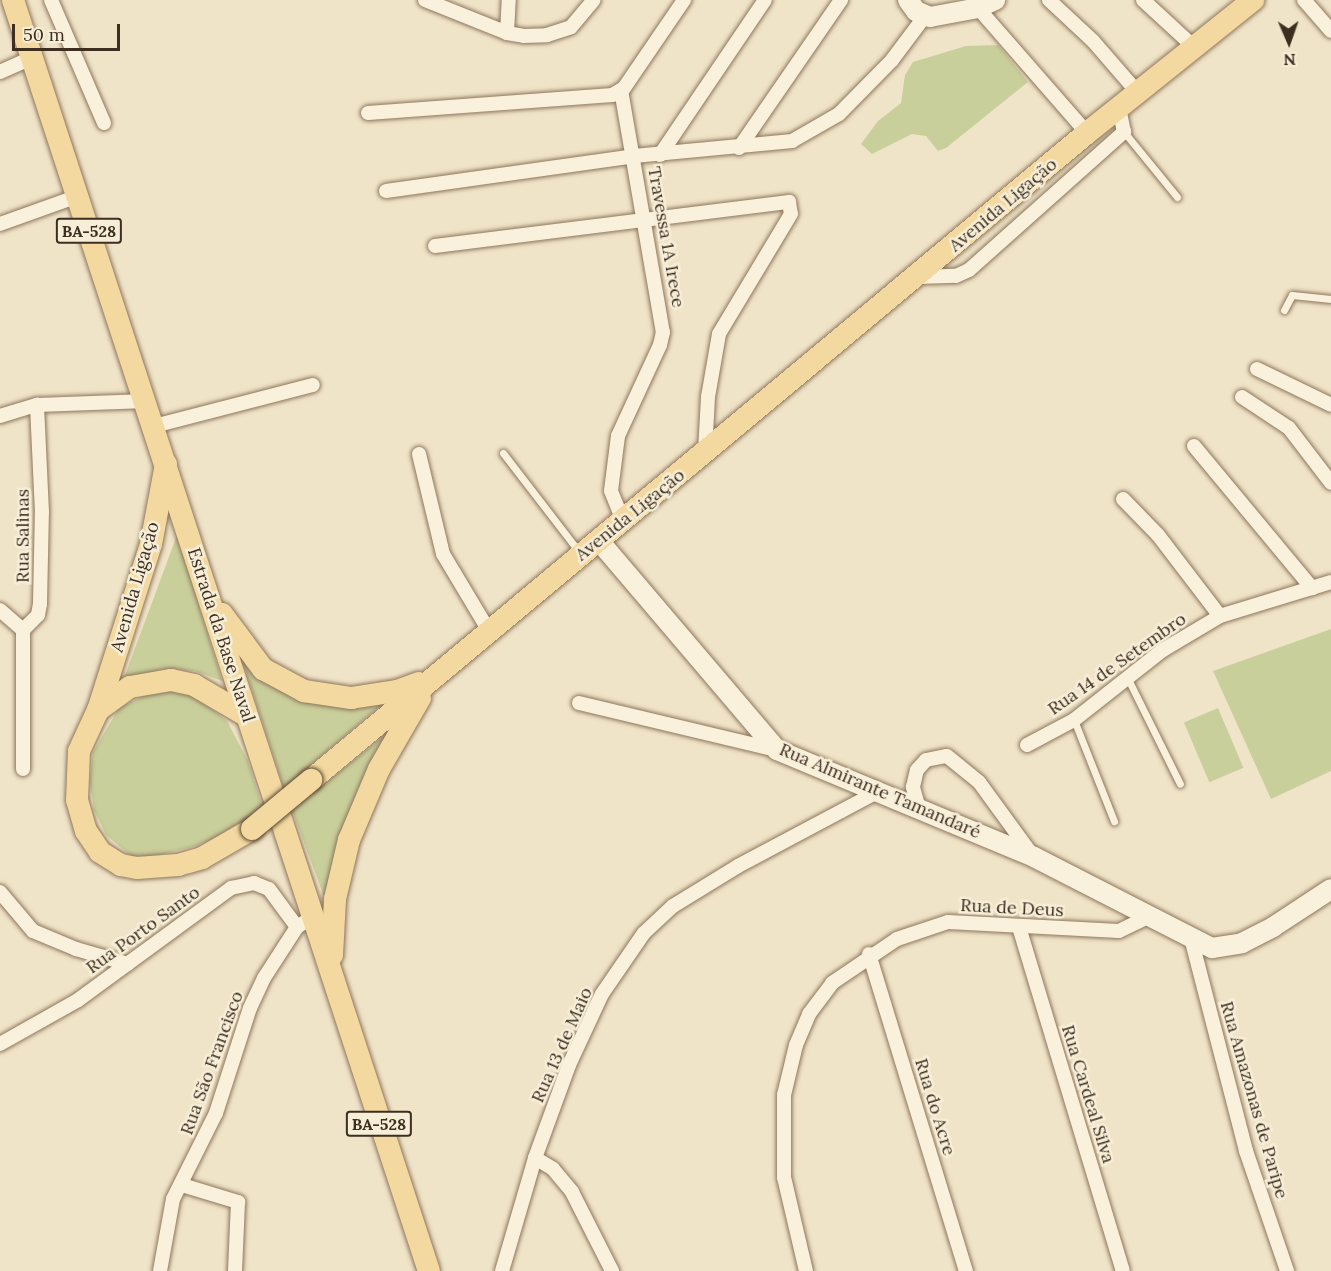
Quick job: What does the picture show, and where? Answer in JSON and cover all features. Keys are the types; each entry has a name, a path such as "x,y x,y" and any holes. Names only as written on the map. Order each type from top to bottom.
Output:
{"main road":[{"name":"Estrada da Base Naval","path":"14,0 147,401 247,716 307,916 332,975 429,1271"},
{"path":"908,0 925,16 990,3"},
{"name":"Avenida Ligação","path":"166,462 151,544 98,710 84,735 75,784 86,831 100,852 121,865 137,868 178,865 224,848 252,829 581,555 624,523 1087,133 1195,48 1248,1"},
{"name":"Rua Almirante Tamandaré","path":"600,542 777,750 918,806 1034,857 1146,918 1212,948 1242,943 1330,894"},
{"path":"207,589 263,669 293,687 351,698 397,691 434,677"},
{"path":"332,975 335,898 349,840 379,769 434,677"},
{"name":"Avenida Ligação","path":"98,710 130,687 171,680 195,685 247,716"},
{"path":"307,916 335,898"}],"street":[{"path":"51,0 104,123"},
{"path":"425,0 507,33 560,33 583,16 594,0"},
{"path":"507,33 509,0"},
{"path":"368,113 606,96 621,90 684,0"},
{"path":"660,154 765,0"},
{"path":"739,148 841,0"},
{"path":"1049,0 1093,41 1138,93"},
{"path":"1143,0 1195,48"},
{"path":"1304,0 1331,31"},
{"path":"990,3 1087,133"},
{"path":"386,191 634,156 781,145 827,124 884,69 925,16"},
{"path":"0,72 32,58"},
{"name":"Travessa 1A Irece","path":"621,90 663,332 660,345 618,436 611,491 624,523"},
{"path":"918,277 956,276 969,270 1124,132 1119,108"},
{"path":"0,224 78,196"},
{"path":"435,246 643,221 783,200 791,204 791,214 728,313 719,334 708,397 705,453"},
{"path":"1257,369 1331,405"},
{"path":"154,426 313,386"},
{"path":"1242,397 1289,428 1331,483"},
{"path":"0,417 37,405 147,401"},
{"name":"Rua Salinas","path":"23,630 38,615 40,604 42,512 37,405"},
{"path":"1194,446 1312,588"},
{"path":"419,454 443,554 489,631"},
{"path":"1123,499 1158,535 1220,616"},
{"name":"Rua 14 de Setembro","path":"1027,745 1074,720 1127,677 1220,616 1331,582"},
{"path":"0,610 23,630 23,769"},
{"path":"579,703 777,750"},
{"name":"Rua Almirante Tamandaré","path":"918,806 914,778 926,760 935,756 954,759 979,782 1034,857"},
{"name":"Rua 13 de Maio","path":"502,1271 535,1158 590,1017 618,967 644,933 674,906 738,866 879,791"},
{"name":"Rua Porto Santo","path":"0,1044 69,1005 231,888 244,884 269,889 307,916"},
{"path":"0,892 33,931 76,949 128,964"},
{"name":"Rua São Francisco","path":"160,1271 171,1207 216,1113 250,1008 264,978 307,916"},
{"name":"Rua de Deus","path":"806,1271 784,1177 782,1134 789,1069 808,1014 832,983 869,954 917,930 948,922 1119,931 1146,918"},
{"name":"Rua Cardeal Silva","path":"1019,927 1123,1271"},
{"name":"Rua Amazonas de Paripe","path":"1191,938 1246,1151 1287,1271"},
{"name":"Rua do Acre","path":"869,954 966,1271"},
{"path":"535,1158 553,1169 572,1192 612,1271"},
{"path":"182,1185 238,1202 235,1271"}],"lane":[{"path":"1124,132 1177,197"},
{"path":"1284,310 1292,295 1331,299"},
{"path":"503,453 581,555"},
{"path":"1127,677 1180,784"},
{"path":"1074,720 1114,821"}],"green space":[{"path":"998,45 1028,82 946,148 938,151 926,136 912,134 872,154 861,144 878,121 901,103 905,75 913,62 966,46"},
{"path":"177,535 222,681 195,671 166,669 124,678"},
{"path":"1331,629 1331,771 1271,799 1213,671"},
{"path":"240,653 251,665 383,703 284,788"},
{"path":"170,690 192,694 227,721 248,761 262,806 223,835 196,846 155,856 131,856 106,835 94,810 90,782 93,752 119,708 152,692"},
{"path":"1218,708 1243,768 1209,782 1184,722"},
{"path":"388,733 325,899 292,810"}]}
